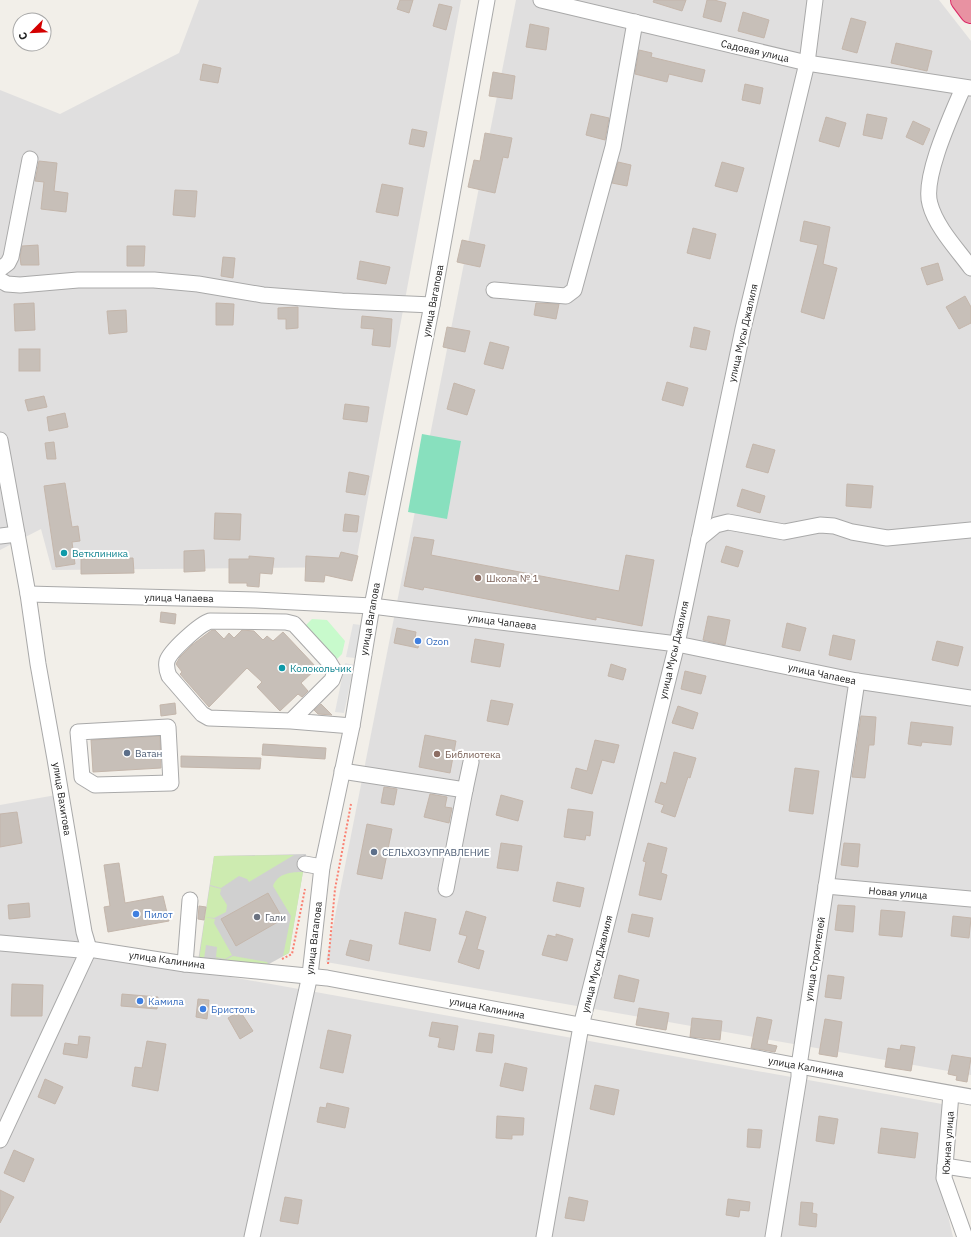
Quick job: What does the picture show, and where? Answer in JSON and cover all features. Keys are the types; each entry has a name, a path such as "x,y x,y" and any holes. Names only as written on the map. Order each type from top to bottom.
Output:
{"highway":[{"path":"962,0 971,12"}],"street":[{"name":"улица Вагапова","path":"252,1237 310,975 322,867 323,843 352,726 372,606 432,305 487,0"},
{"name":"Садовая улица","path":"540,0 807,63 967,88"},
{"name":"улица Мусы Джалиля","path":"544,1237 581,1026 677,644 743,329 807,63 815,0"},
{"path":"494,290 566,296 574,290 613,147 635,22"},
{"path":"967,88 933,164 929,188 929,204 945,234 971,268"},
{"path":"0,268 8,263 11,257 30,158"},
{"path":"0,280 7,284 20,285 78,280 154,280 198,284 263,295 342,301 432,305"},
{"name":"улица Вахитова","path":"0,440 28,594 38,664 84,932 89,949"},
{"path":"699,539 716,525 728,522 784,532 820,525 834,526 852,532 887,538 971,530"},
{"path":"0,536 17,534"},
{"name":"улица Чапаева","path":"28,594 256,600 372,606 677,644 857,681 971,698"},
{"path":"256,600 256,622"},
{"path":"291,721 332,680 335,672 329,662 294,624 286,622 206,622 171,654 167,660 167,672 169,676 202,714 209,718 291,721 352,726"},
{"name":"улица Строителей","path":"773,1237 799,1077 799,1066 857,681"},
{"path":"168,727 171,783 95,785 82,778 80,757 78,732 168,727"},
{"path":"55,758 80,757"},
{"path":"446,889 471,762"},
{"path":"342,771 466,790"},
{"path":"305,864 322,867"},
{"name":"Новая улица","path":"826,886 971,899"},
{"path":"185,964 190,900"},
{"name":"улица Калинина","path":"0,943 80,950 89,949 185,964 310,975 971,1097"},
{"path":"0,1140 89,949"},
{"name":"Южная улица","path":"951,1094 944,1178 965,1237"},
{"path":"945,1166 971,1170"}],"path":[{"path":"327,978 335,889 351,804"}],"shaded area":[{"path":"199,0 461,0 355,567 52,570 41,529 0,550 0,90 60,114 179,53"},
{"path":"516,0 939,0 971,41 971,1075 326,962"},
{"path":"353,624 361,625 355,658 346,657"},
{"path":"345,663 354,665 344,713 335,712"},
{"path":"56,795 80,950 942,1104 937,1169 953,1237 0,1237 0,805"},
{"path":"306,854 289,953 258,970 198,961 214,856"}],"green space":[{"path":"422,434 461,441 447,519 408,512"},
{"path":"312,619 327,620 345,641 342,654 336,660 305,626"},
{"path":"294,855 249,882 247,879 239,876 221,888 210,885 214,856"},
{"path":"303,872 289,953 283,956 291,916 273,886 278,878 285,874"},
{"path":"210,886 221,889 220,894 227,905 226,912 214,918 205,917"},
{"path":"205,917 215,919 214,923 232,955 225,959 216,957 217,947 206,945 204,959 215,960 216,958 225,960 233,956 267,962 268,964 258,970 199,961"}],"building":[{"path":"400,0 413,0 409,13 397,9"},
{"path":"654,0 686,0 682,11 653,2"},
{"path":"707,0 726,3 721,22 703,17"},
{"path":"439,4 452,7 446,30 433,26"},
{"path":"743,12 769,20 764,38 738,31"},
{"path":"851,18 866,22 857,53 842,49"},
{"path":"530,24 549,28 546,50 526,47"},
{"path":"896,43 932,51 927,71 891,63"},
{"path":"639,50 652,53 651,57 705,70 702,82 669,74 667,82 635,74"},
{"path":"203,64 221,68 218,83 200,80"},
{"path":"493,72 515,76 512,99 489,96"},
{"path":"745,84 763,88 760,104 742,100"},
{"path":"591,114 609,118 605,140 586,135"},
{"path":"867,114 887,118 882,139 863,135"},
{"path":"826,117 846,123 839,147 819,141"},
{"path":"913,121 930,129 923,145 906,137"},
{"path":"412,129 427,132 424,147 409,144"},
{"path":"485,133 512,138 508,158 503,157 495,193 468,187 474,160 480,161"},
{"path":"39,161 57,163 54,191 68,193 66,212 41,209 44,182 35,181"},
{"path":"618,162 631,165 627,186 612,183"},
{"path":"722,162 744,168 737,192 715,186"},
{"path":"382,184 403,188 398,216 376,212"},
{"path":"175,190 197,191 195,217 173,215"},
{"path":"804,221 830,227 823,264 837,268 824,319 801,312 818,245 800,241"},
{"path":"693,228 716,234 710,259 687,253"},
{"path":"462,240 485,245 480,267 457,262"},
{"path":"38,245 39,265 21,265 20,257 22,246"},
{"path":"127,246 145,246 144,266 127,266"},
{"path":"223,257 235,258 233,278 221,276"},
{"path":"360,261 390,267 386,284 357,279"},
{"path":"938,263 943,280 927,285 921,268"},
{"path":"965,296 971,307 971,323 959,329 946,307"},
{"path":"34,303 35,330 15,331 14,304"},
{"path":"216,303 234,304 233,325 216,325"},
{"path":"536,303 559,304 556,319 534,315"},
{"path":"298,307 298,328 286,329 286,319 278,319 278,308"},
{"path":"126,310 127,332 109,334 107,311"},
{"path":"362,316 392,319 390,347 372,345 374,329 361,328"},
{"path":"447,327 470,331 465,352 443,347"},
{"path":"694,327 710,331 706,350 690,347"},
{"path":"490,342 509,347 503,369 484,364"},
{"path":"19,349 40,349 40,371 19,371"},
{"path":"667,382 688,388 683,406 662,400"},
{"path":"454,383 475,390 467,415 447,409"},
{"path":"44,396 47,407 28,411 25,400"},
{"path":"345,404 369,407 367,422 343,419"},
{"path":"65,413 68,427 49,431 47,417"},
{"path":"54,442 56,459 47,459 45,443"},
{"path":"753,444 775,450 768,473 746,467"},
{"path":"349,472 369,476 365,495 346,492"},
{"path":"65,483 72,527 78,526 80,541 72,542 75,564 56,567 44,486"},
{"path":"847,484 873,486 871,508 846,506"},
{"path":"742,489 765,496 760,513 737,506"},
{"path":"215,513 241,514 240,540 214,539"},
{"path":"345,514 359,516 357,532 343,531"},
{"name":"Школа № 1","path":"414,537 434,540 431,555 619,591 626,555 654,560 642,626 596,617 596,620 424,587 423,590 404,586"},
{"path":"726,546 743,551 738,567 721,562"},
{"path":"204,550 205,571 184,572 184,551"},
{"path":"341,552 358,556 352,581 325,575 324,582 305,581 306,556 339,558"},
{"path":"249,556 274,558 272,574 260,573 259,587 247,586 247,583 229,583 229,559 249,559"},
{"path":"133,558 134,573 81,574 81,559"},
{"path":"161,612 176,614 175,624 160,622"},
{"path":"708,616 730,620 725,645 703,640"},
{"path":"787,623 806,628 800,651 782,647"},
{"path":"397,628 416,632 415,638 420,639 418,648 394,643"},
{"name":"Колокольчик","path":"212,630 215,630 224,639 229,633 234,638 242,630 254,631 263,640 267,636 273,641 283,632 317,668 301,683 308,691 302,697 298,694 280,711 257,687 262,682 247,668 209,707 180,674 182,672 176,664 180,657 192,645"},
{"path":"833,635 855,640 851,660 829,655"},
{"path":"475,639 504,644 500,667 471,662"},
{"path":"937,641 963,647 958,666 932,660"},
{"path":"611,664 626,669 623,680 608,676"},
{"path":"685,671 706,676 701,694 681,689"},
{"path":"491,700 513,704 508,725 487,721"},
{"path":"175,703 176,714 161,716 160,705"},
{"path":"321,704 332,715 318,714 314,710"},
{"path":"678,706 698,713 693,729 672,723"},
{"path":"861,716 876,717 874,745 869,745 865,778 852,777"},
{"path":"911,722 953,727 951,745 922,742 921,746 908,744"},
{"name":"Библиотека","path":"425,735 456,741 450,773 419,767"},
{"name":"Ватан","path":"160,736 161,768 93,772 91,740"},
{"path":"595,740 619,745 614,763 602,760 592,794 571,788 576,768 587,771"},
{"path":"263,744 326,748 325,759 262,755"},
{"path":"674,752 696,758 675,817 661,812 664,805 655,802 661,782 666,784"},
{"path":"181,756 261,758 260,769 181,767"},
{"path":"795,768 819,771 813,814 789,811"},
{"path":"384,787 397,789 394,805 381,803"},
{"path":"430,794 447,797 445,807 452,808 449,823 424,817"},
{"path":"501,795 523,801 518,821 496,815"},
{"path":"568,809 593,812 590,836 586,835 585,840 564,837"},
{"path":"17,812 22,843 0,847 0,814"},
{"name":"СЕЛЬХОЗУПРАВЛЕНИЕ","path":"367,824 392,829 382,879 357,874"},
{"path":"501,843 522,846 518,871 497,868"},
{"path":"648,843 667,848 661,873 667,875 661,900 639,895 646,862 643,861"},
{"path":"844,843 860,844 858,867 841,865"},
{"path":"119,863 125,903 163,896 169,921 108,932 104,907 110,906 104,865"},
{"path":"557,882 584,888 580,907 553,901"},
{"path":"268,893 283,919 236,946 221,919"},
{"path":"29,903 30,917 9,919 8,905"},
{"path":"838,905 855,906 853,932 835,930"},
{"path":"199,906 206,907 204,920 198,919"},
{"path":"881,910 905,912 902,937 879,935"},
{"path":"466,911 486,917 477,949 484,951 479,969 458,962 467,936 459,934"},
{"path":"405,912 436,919 430,951 399,944"},
{"path":"632,914 653,918 649,937 628,932"},
{"path":"953,916 971,918 969,938 951,936"},
{"path":"556,934 573,939 567,961 542,955 548,935 556,937"},
{"path":"350,940 372,945 369,961 346,955"},
{"path":"619,975 639,980 634,1002 614,998"},
{"path":"828,975 844,977 841,999 825,997"},
{"path":"12,984 43,985 42,1016 11,1016"},
{"path":"122,994 158,997 157,1009 121,1006"},
{"name":"Бристоль","path":"198,999 209,1000 207,1019 196,1017"},
{"path":"639,1008 669,1013 666,1030 636,1025"},
{"path":"240,1011 253,1031 240,1039 228,1018"},
{"path":"757,1017 772,1020 767,1044 777,1046 775,1052 751,1048"},
{"path":"692,1018 722,1021 720,1040 690,1037"},
{"path":"825,1019 842,1022 837,1057 819,1054"},
{"path":"432,1022 458,1026 454,1050 438,1047 440,1038 429,1036"},
{"path":"328,1030 351,1035 343,1073 320,1068"},
{"path":"479,1033 494,1035 492,1053 476,1051"},
{"path":"79,1036 90,1037 87,1058 63,1054 65,1043 78,1045"},
{"path":"147,1041 166,1044 158,1091 132,1086 135,1067 142,1068"},
{"path":"901,1045 915,1047 911,1071 885,1067 888,1048 900,1050"},
{"path":"952,1055 971,1058 967,1082 956,1080 957,1076 948,1074"},
{"path":"505,1063 527,1068 523,1091 500,1086"},
{"path":"45,1079 63,1087 55,1104 38,1097"},
{"path":"595,1085 619,1090 614,1115 590,1109"},
{"path":"327,1103 349,1108 345,1128 317,1122 320,1107 326,1108"},
{"path":"497,1116 524,1118 523,1135 512,1135 512,1139 496,1138"},
{"path":"819,1116 838,1119 834,1144 816,1141"},
{"path":"881,1128 918,1133 915,1158 878,1153"},
{"path":"748,1129 762,1130 760,1148 747,1147"},
{"path":"14,1150 34,1159 24,1182 4,1173"},
{"path":"0,1190 14,1197 0,1223"},
{"path":"285,1197 302,1200 298,1224 280,1221"},
{"path":"569,1197 588,1201 584,1221 565,1218"},
{"path":"728,1199 750,1202 749,1211 740,1210 739,1217 726,1215"},
{"path":"801,1202 813,1203 812,1213 817,1214 816,1227 799,1225"}],"place":[{"name":"Ветклиника","path":"64,553"},
{"name":"Школа № 1","path":"478,578"},
{"name":"Ozon","path":"418,641"},
{"name":"Колокольчик","path":"282,668"},
{"name":"Ватан","path":"127,753"},
{"name":"Библиотека","path":"437,754"},
{"name":"СЕЛЬХОЗУПРАВЛЕНИЕ","path":"374,852"},
{"name":"Пилот","path":"136,914"},
{"name":"Гали","path":"257,917"},
{"name":"Камила","path":"140,1001"},
{"name":"Бристоль","path":"203,1009"}]}
